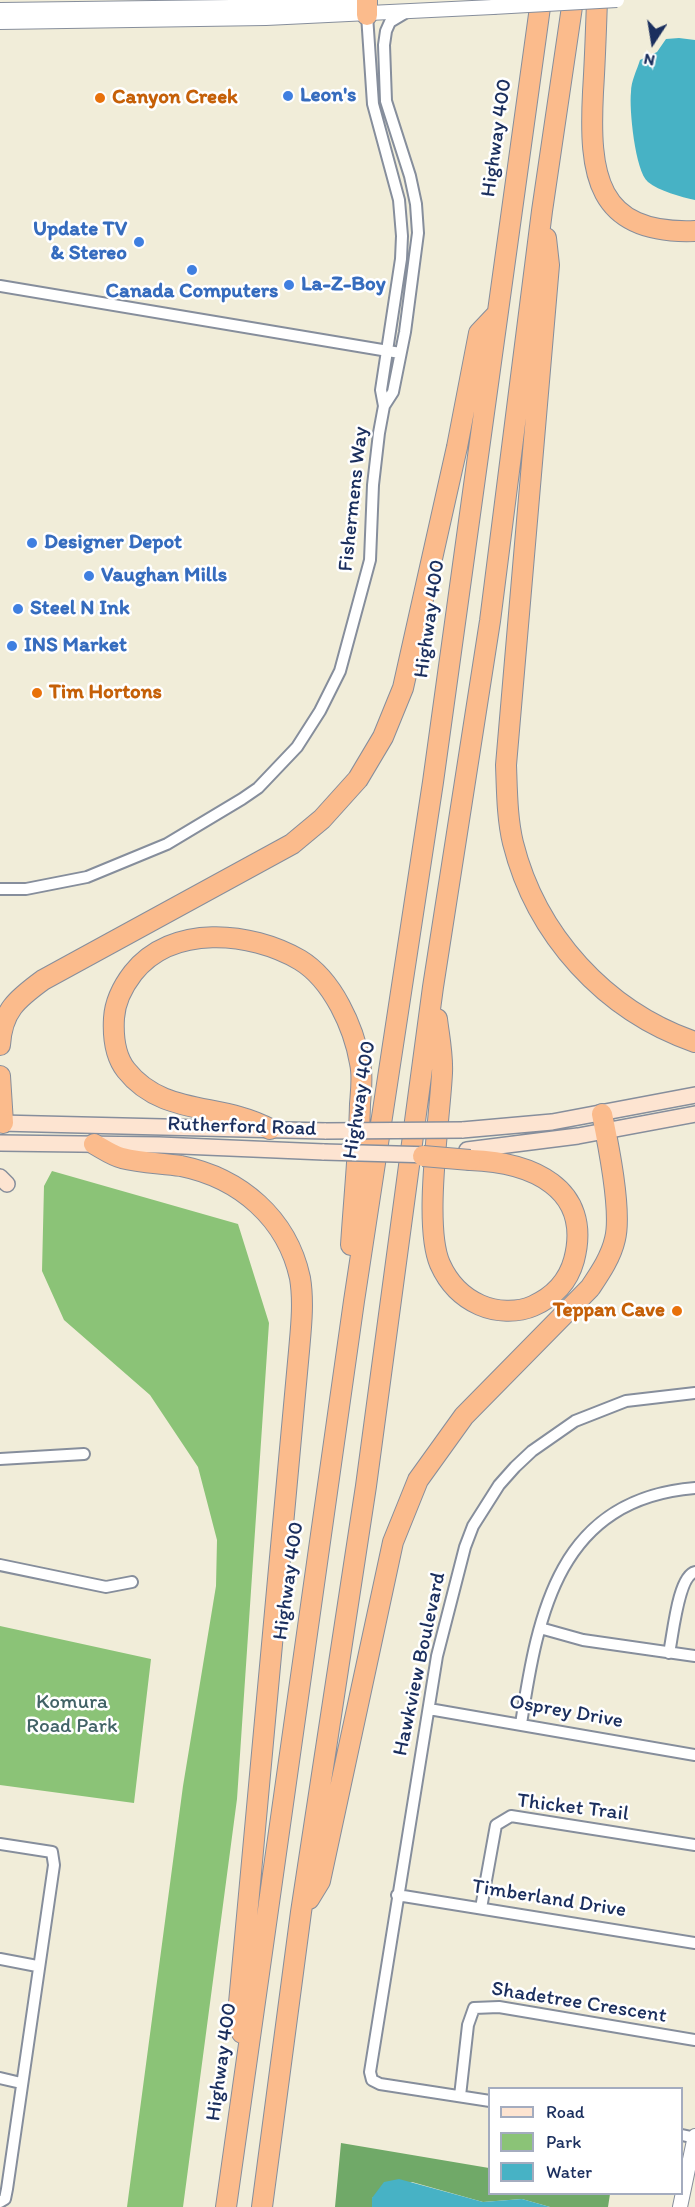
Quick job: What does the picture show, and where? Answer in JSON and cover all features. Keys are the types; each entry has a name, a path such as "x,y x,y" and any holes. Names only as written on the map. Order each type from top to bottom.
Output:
{"highway":[{"name":"Highway 400","path":"226,2207 354,1301 433,782 541,0"},
{"path":"262,2207 301,1912 366,1486 434,987 490,621 542,211 573,0"},
{"path":"597,0 592,154 597,178 606,197 630,219 646,227 695,231"},
{"path":"542,211 549,265 506,765 508,808 513,841 533,898 551,932 579,966 638,1016 673,1034 695,1042"},
{"path":"0,1045 1,1033 9,1011 16,1000 43,980 292,844 322,819 358,778 383,737 403,688 416,639 479,333 496,314"},
{"path":"270,1129 250,1118 180,1105 149,1092 125,1069 112,1037 114,1008 126,982 144,960 167,945 195,939 228,938 266,946 301,961 334,994 352,1031 361,1066 350,1250 354,1301"},
{"path":"423,1156 468,1155 516,1164 539,1173 563,1194 572,1209 577,1224 578,1245 565,1281 549,1298 529,1308 510,1311 487,1308 469,1300 455,1288 439,1263 433,1226 442,1069 434,987"},
{"path":"0,1076 1,1123"},
{"path":"301,1912 320,1881 393,1542 418,1480 464,1416 590,1288 604,1268 616,1238 616,1207 603,1122"},
{"path":"94,1144 121,1158 183,1166 207,1174 230,1183 254,1198 285,1238 300,1280 302,1309 297,1375 239,2003 245,2070"}],"main road":[{"name":"Rutherford Road","path":"468,1155 603,1122 695,1095"},
{"name":"Rutherford Road","path":"1,1123 326,1131 462,1131 552,1122 603,1122 695,1114"},
{"path":"1,1123 5,1143"},
{"name":"Rutherford Road","path":"5,1143 423,1156"}],"street":[{"path":"0,10 367,6 405,13 617,0"},
{"path":"0,22 367,6"},
{"name":"Fishermens Way","path":"0,889 26,889 87,877 167,844 258,788 297,747 320,711 340,670 353,632 370,560 372,485 384,406 381,390 402,236 399,200 373,104 367,6"},
{"name":"Fishermens Way","path":"384,406 393,392 418,233 416,204 410,176 386,101 384,45 390,22 405,13"},
{"path":"0,286 400,353"},
{"name":"Hawkview Boulevard","path":"460,2096 380,2085 372,2080 371,2061 437,1656 465,1547 473,1526 499,1485 532,1451 575,1421 626,1401 695,1393"},
{"path":"0,1459 84,1454"},
{"path":"521,1724 545,1603 567,1562 598,1525 628,1504 663,1492 695,1488"},
{"path":"0,1565 106,1587 132,1582"},
{"path":"669,1653 682,1582 695,1572"},
{"path":"540,1628 583,1640 695,1656"},
{"name":"Osprey Drive","path":"429,1709 695,1755"},
{"name":"Thicket Trail","path":"481,1908 496,1825 511,1816 695,1845"},
{"path":"0,1844 52,1852 54,1865 7,2189 5,2199 0,2202"},
{"name":"Timberland Drive","path":"397,1895 695,1943"},
{"path":"0,1959 38,1965"},
{"name":"Shadetree Crescent","path":"460,2096 468,2025 474,2008 499,2007 695,2040"},
{"path":"0,2078 21,2083"},
{"path":"460,2096 488,2101"},
{"path":"683,2193 695,2137"}],"green space":[{"path":"52,1171 238,1224 269,1323 237,1799 183,2207 127,2207 183,1786 216,1586 217,1540 198,1467 150,1395 64,1320 42,1271 44,1186"},
{"name":"Komura Road Park","path":"0,1626 151,1659 134,1803 0,1785"},
{"path":"341,2143 488,2168 488,2195 610,2195 608,2207 550,2207 522,2199 483,2202 412,2182 372,2198 372,2207 335,2207"}],"water":[{"path":"666,39 695,40 695,200 664,191 648,182 643,176 636,153 632,125 631,88 640,60 657,52"},
{"path":"399,2179 483,2202 522,2199 550,2207 372,2207 372,2198 384,2182"}],"place":[{"name":"Leon's","path":"288,96"},
{"name":"Canyon Creek","path":"100,98"},
{"name":"Update TV & Stereo","path":"139,242"},
{"name":"Canada Computers","path":"192,270"},
{"name":"La-Z-Boy","path":"289,285"},
{"name":"Designer Depot","path":"32,543"},
{"name":"Vaughan Mills","path":"89,576"},
{"name":"Steel N Ink","path":"18,609"},
{"name":"INS Market","path":"12,646"},
{"name":"Tim Hortons","path":"37,693"},
{"name":"Teppan Cave","path":"677,1311"}]}
